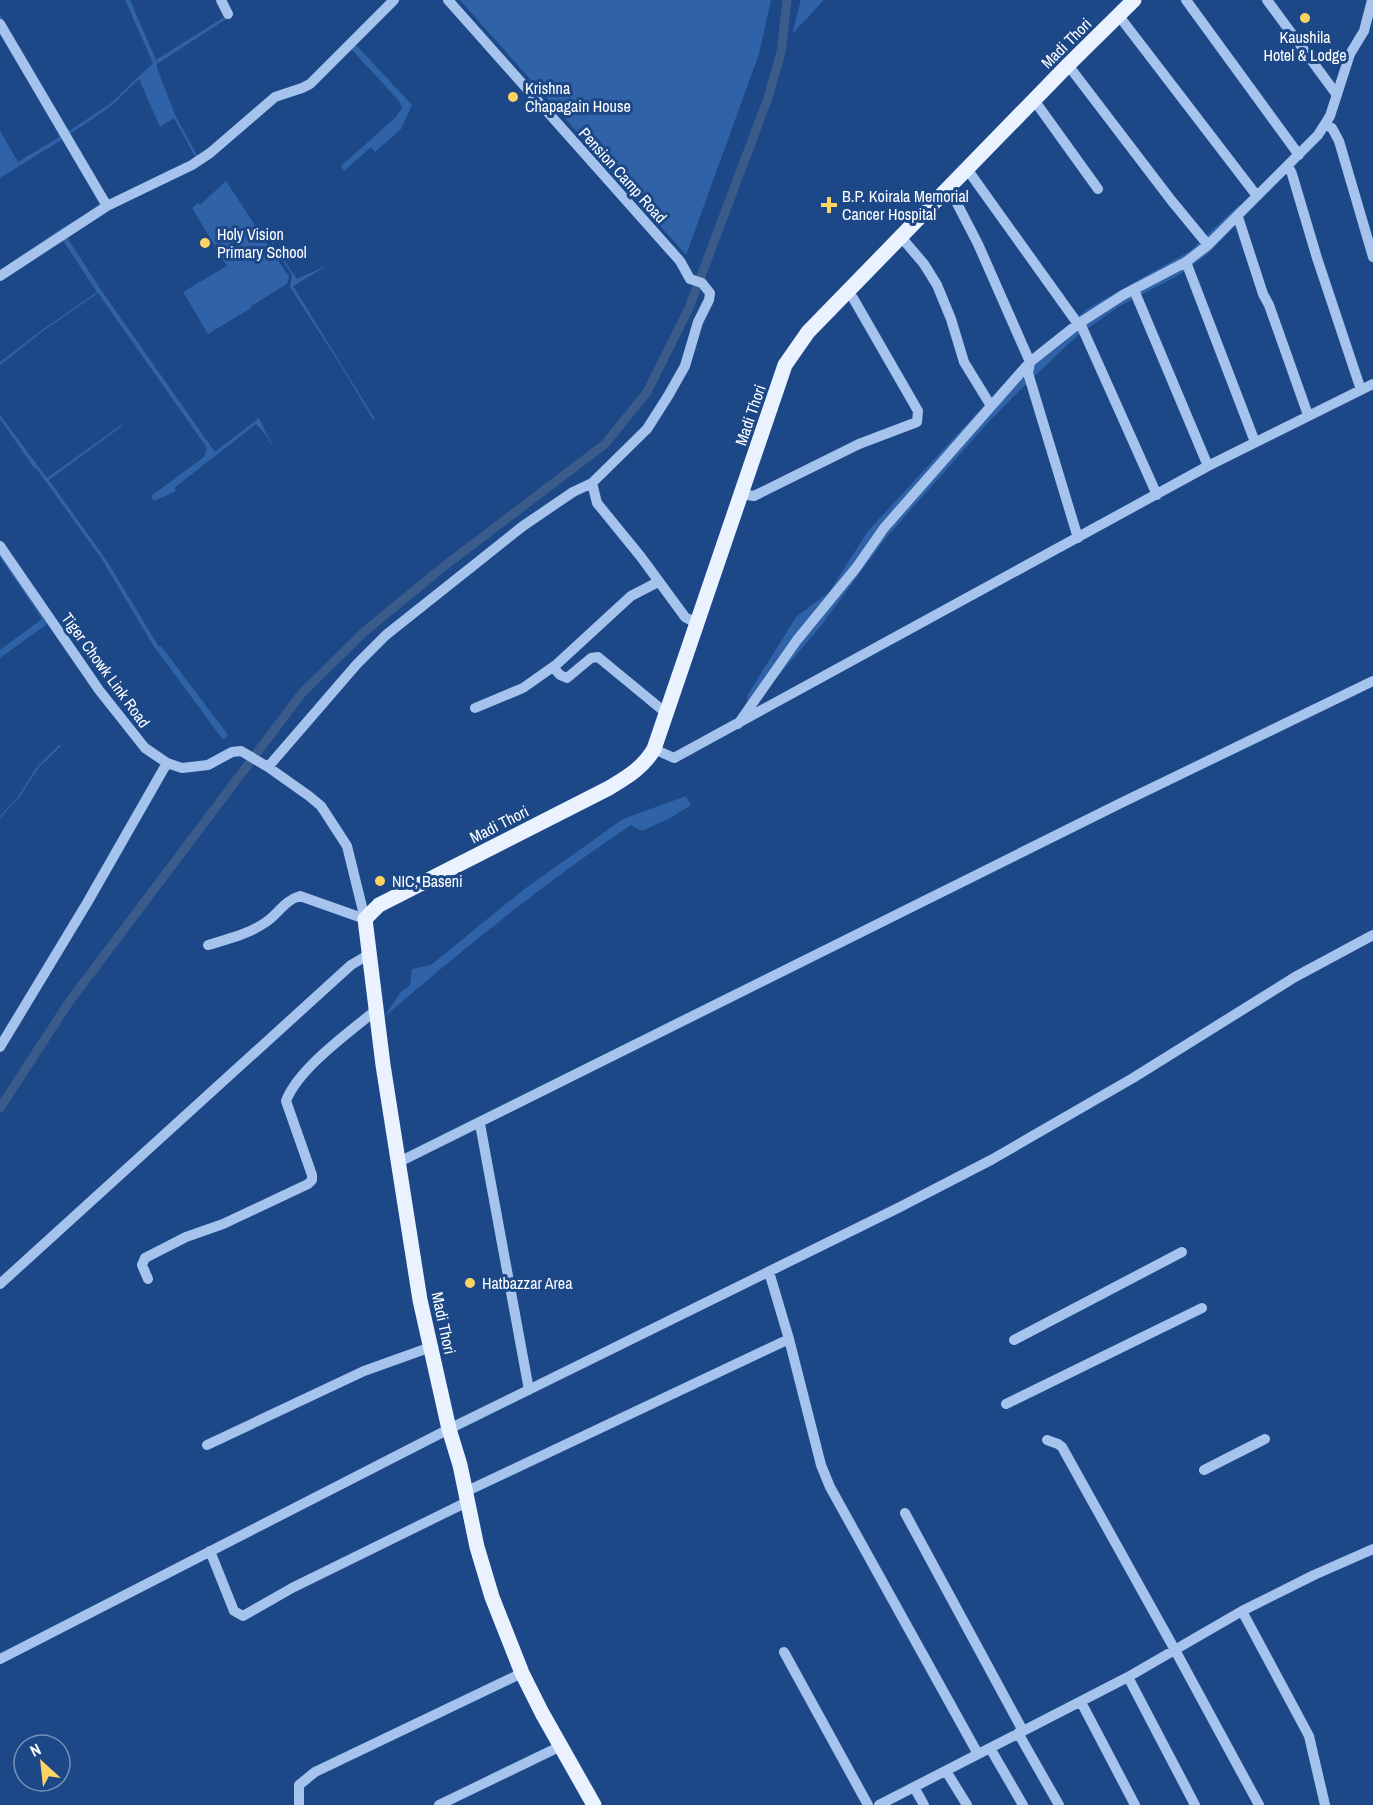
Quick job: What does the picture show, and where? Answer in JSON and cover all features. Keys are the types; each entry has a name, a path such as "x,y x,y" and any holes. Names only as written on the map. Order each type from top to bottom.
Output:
{"main road":[{"name":"Madi Thori","path":"594,1805 522,1673 492,1597 477,1547 460,1465 449,1429 420,1300 375,1011 365,919 379,905 609,788 640,767 654,749 785,365 808,332 1134,0"}],"street":[{"path":"221,0 228,14"},
{"path":"0,276 107,206 192,165 210,153 275,96 310,84 394,0"},
{"name":"Pension Camp Road","path":"448,0 680,261 690,279 702,283 710,293 698,322 685,366 668,396 647,429 592,483"},
{"path":"1186,0 1299,154"},
{"path":"1267,0 1337,95"},
{"path":"738,724 796,640 856,568 884,528 1030,362 1079,323 1186,262 1208,245 1326,125 1350,54 1364,31 1372,0"},
{"path":"1119,16 1257,196"},
{"path":"0,24 107,206"},
{"path":"1068,65 1208,245"},
{"path":"1034,100 1098,189"},
{"path":"1326,125 1332,128 1339,141 1373,257"},
{"path":"1288,165 1361,390"},
{"path":"967,169 1079,323 1157,495"},
{"path":"949,188 978,244 1030,362 1028,373 1078,538"},
{"path":"1238,217 1263,294 1308,415"},
{"path":"901,237 924,264 937,285 951,319 964,362 991,406"},
{"path":"1186,262 1255,442"},
{"path":"1134,290 1208,466"},
{"path":"741,494 754,495 859,444 918,422 918,411 848,292"},
{"path":"654,749 674,758 1208,466 1373,384"},
{"path":"365,919 350,856 342,836 315,801 264,765 386,635 523,526 573,492 592,483 597,503 641,557 685,617 698,624"},
{"name":"Tiger Chowk Link Road","path":"0,546 120,719 146,748 167,763 182,768 208,765 236,751 248,754 264,765"},
{"path":"475,708 523,688 553,667 631,596 658,582"},
{"path":"553,667 560,675 567,678 591,658 598,657 666,713"},
{"path":"397,1163 480,1124 1123,802 1373,681"},
{"path":"0,1047 87,903 167,763"},
{"path":"208,945 257,928 288,902 300,896 365,919"},
{"path":"0,1659 449,1429 991,1160 1133,1078 1295,977 1373,935"},
{"path":"0,1284 343,973 368,955"},
{"path":"148,1279 142,1265 145,1258 186,1237 223,1224 308,1184 312,1180 286,1101 288,1094 298,1080 335,1043 375,1011"},
{"path":"480,1124 530,1390"},
{"path":"1014,1340 1182,1252"},
{"path":"769,1272 789,1339 821,1465 830,1487 978,1754"},
{"path":"1006,1404 1202,1308"},
{"path":"210,1551 234,1611 243,1616 466,1497 789,1339"},
{"path":"207,1445 364,1371 431,1347"},
{"path":"1204,1470 1265,1439"},
{"path":"1047,1440 1062,1448 1259,1805"},
{"path":"905,1513 1059,1805"},
{"path":"879,1805 1128,1677 1242,1611 1373,1549"},
{"path":"1242,1611 1309,1736 1325,1805"},
{"path":"784,1652 868,1805"},
{"path":"299,1805 299,1785 315,1772 522,1673"},
{"path":"1128,1677 1195,1805"},
{"path":"1081,1702 1136,1805"},
{"path":"439,1805 561,1746"},
{"path":"990,1748 1023,1805"},
{"path":"946,1771 967,1805"},
{"path":"914,1787 924,1805"}],"shaded area":[{"path":"125,0 130,0 156,60 226,16 219,0 225,0 230,12 234,14 157,64 157,68 176,117 198,157 245,120 197,161 111,201 104,197 0,20 0,14 69,131 110,104 153,63","holes":["139,79 160,127 174,118 196,158 112,199 108,199 70,134 111,106"]},
{"path":"460,0 771,0 759,54 686,255"},
{"path":"800,0 824,0 792,34 800,4"},
{"path":"356,45 412,105 401,129 375,152 371,147 344,171 341,166 396,117 402,108 399,101 351,49"},
{"path":"0,131 18,162 61,136 63,139 0,178"},
{"path":"226,181 289,277 287,284 208,334 183,292 227,266 192,208 198,203 200,205"},
{"path":"1256,203 1209,253 1179,275 1118,307 1077,336 1019,391 885,539 820,627 748,711 747,696 796,617 829,592 868,531 1025,361 1087,309 1190,251 1239,205"},
{"path":"100,204 101,206 0,270 62,228 98,207"},
{"path":"257,220 297,279 328,265 293,286 375,419 373,420 290,287 292,275"},
{"path":"66,236 101,290 215,452 259,418 278,457 266,435 256,424 174,488 176,491 154,501 151,496 204,457 207,448 98,293 43,331 0,365 0,362 42,330 97,292 62,239"},
{"path":"0,415 47,478 122,426 49,480 107,561 159,647 161,646 228,735 223,740 153,645 101,558 34,468 0,419"},
{"path":"0,553 47,624 0,658 0,650 42,619 0,557"},
{"path":"59,745 61,746 39,767 20,796 0,818 17,798 36,768"},
{"path":"686,796 691,805 642,831 631,825 535,893 384,1017 400,993 410,985 412,969 431,965 523,890 623,819"}],"waterway":[{"path":"0,1108 69,1002 302,693 364,632 443,567 605,444 647,392 689,308 768,98 781,52 787,0"}],"place":[{"name":"Kaushila Hotel & Lodge","path":"1305,18"},
{"name":"Krishna Chapagain House","path":"513,97"},
{"name":"B.P. Koirala Memorial Cancer Hospital","path":"829,205"},
{"name":"Holy Vision Primary School","path":"205,243"},
{"name":"NIC, Baseni","path":"380,881"},
{"name":"Hatbazzar Area","path":"470,1283"}]}
